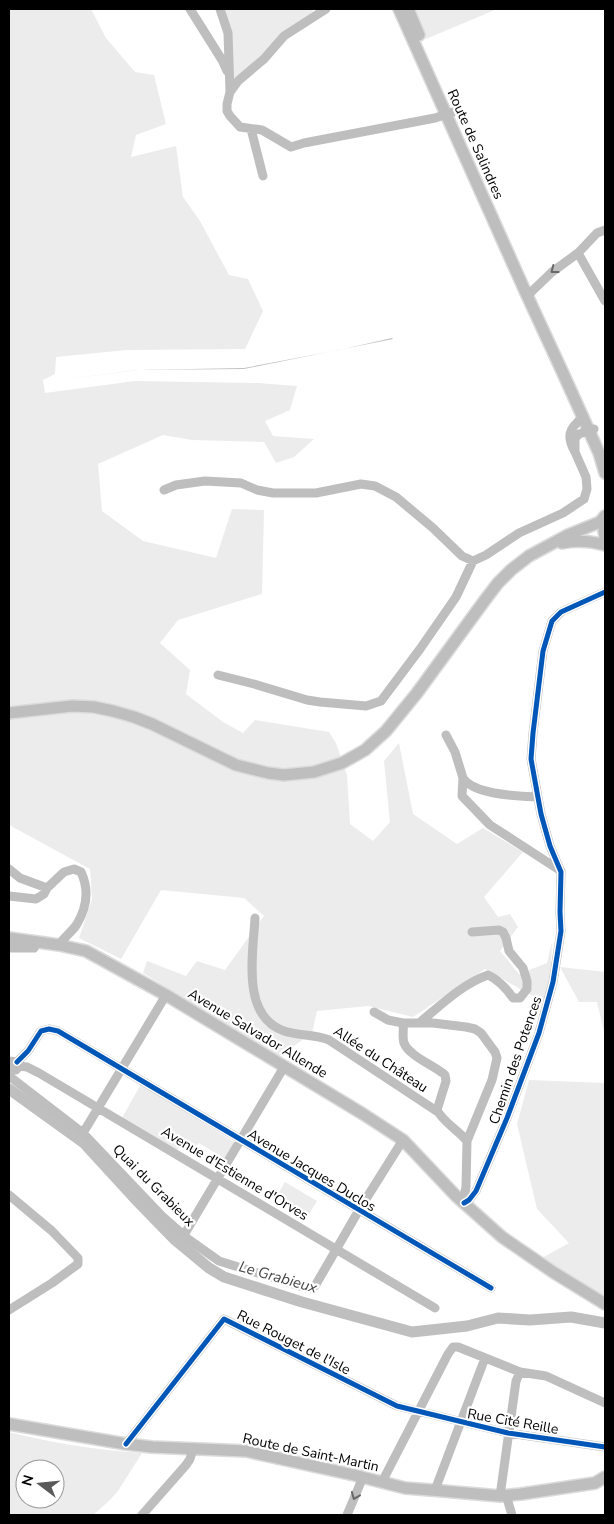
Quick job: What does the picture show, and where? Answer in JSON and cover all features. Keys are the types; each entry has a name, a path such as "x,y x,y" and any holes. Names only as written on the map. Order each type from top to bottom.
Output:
{"main road":[{"name":"Route de Salindres","path":"399,9 450,113"},
{"name":"Route de Salindres","path":"408,9 450,113 528,292"},
{"path":"528,292 582,418 605,454"},
{"path":"528,292 591,430 605,473"},
{"path":"605,518 605,538"},
{"path":"9,713 72,706 94,707 134,717 170,732 236,765 284,775 314,772 342,762 365,750 386,731 417,693 498,583 530,556 605,518"},
{"path":"553,544 590,541 605,545"},
{"name":"Avenue Salvador Allende","path":"9,938 86,951 166,995 363,1114 403,1140 464,1204 502,1237 553,1272 605,1304"},
{"name":"Route de Saint-Martin","path":"9,1424 126,1444 246,1452 405,1488 503,1495 575,1487 594,1483 605,1477"}],"street":[{"path":"190,9 222,60 230,77"},
{"path":"220,9 228,33 230,92 227,111 240,127 262,130 291,147 450,113"},
{"path":"230,92 238,81 264,59 284,36 326,9"},
{"path":"250,129 263,176"},
{"path":"528,292 578,253 596,233 605,230"},
{"path":"578,253 605,301"},
{"path":"218,675 320,702 366,706 381,701 456,597 473,561 486,555 519,532 563,513 584,499 587,489 586,477 569,438 570,430 582,418"},
{"path":"575,452 575,438 579,434 591,430"},
{"path":"164,490 176,485 205,481 241,483 257,490 273,493 316,493 361,484 375,486 396,497 433,528 462,556 473,561"},
{"name":"Chemin des Potences","path":"464,1204 476,1191 507,1118 539,1033 553,982 561,931 561,872 550,846 537,797 531,759 543,651 552,621 561,612 605,592"},
{"path":"446,735 455,752 466,783 491,792 537,797"},
{"path":"463,778 462,796 477,813 490,825 561,872"},
{"path":"9,869 20,878 47,888"},
{"path":"9,896 36,899 44,894 47,888 64,872 74,869 81,872 86,882 87,901 77,925 59,945"},
{"name":"Allée du Château","path":"255,918 253,986 257,1005 267,1021 283,1031 320,1036 329,1040 438,1112 467,1141"},
{"path":"419,1023 477,978 488,975 506,988 513,998 520,998 527,988 523,968 509,951 503,932 499,930 472,932"},
{"path":"9,948 34,948 36,942"},
{"path":"82,1133 166,995"},
{"path":"374,1012 388,1020 404,1024 466,1026 481,1033 495,1052 497,1058 492,1080 467,1141 464,1204"},
{"path":"404,1024 406,1046 446,1077 437,1108 438,1112"},
{"name":"Avenue Jacques Duclos","path":"15,1067 42,1031 49,1029 58,1031 491,1288"},
{"path":"184,1235 284,1066"},
{"name":"Quai du Grabieux","path":"15,1067 20,1084 82,1133 155,1209 184,1235 219,1261 292,1284 312,1288 315,1286 336,1248"},
{"name":"Avenue d'Estienne d'Orves","path":"15,1067 39,1073 435,1308"},
{"path":"336,1248 403,1140"},
{"path":"9,1195 52,1230 78,1258 78,1264 52,1283 10,1308"},
{"name":"Rue Rouget de l'Isle","path":"126,1444 224,1319 397,1406 418,1412"},
{"path":"382,1482 450,1350 458,1343 485,1358 520,1372 546,1376 605,1403"},
{"path":"435,1490 485,1358"},
{"path":"511,1515 503,1495 508,1433 516,1381 520,1372"},
{"name":"Rue Cité Reille","path":"418,1412 508,1433 605,1447"},
{"path":"142,1515 186,1465 194,1450"},
{"path":"347,1515 363,1477"}],"shaded area":[{"path":"9,9 91,9 106,38 135,72 154,75 166,124 136,135 131,157 176,146 183,197 200,221 229,275 248,279 263,311 245,349 127,350 56,357 55,374 43,380 45,393 135,381 258,383 297,386 290,410 265,421 273,436 314,439 294,457 276,463 264,442 192,440 163,435 98,464 102,511 143,541 216,558 232,509 264,510 262,594 178,620 160,643 190,670 186,694 223,722 243,733 255,720 329,732 336,743 347,775 350,824 373,841 390,822 384,761 399,743 413,814 457,844 483,828 523,852 484,897 498,917 510,914 518,927 500,951 519,974 547,963 552,942 551,965 545,1003 485,969 413,1017 368,1006 317,1011 312,1033 280,1056 143,973 147,961 186,976 197,961 225,970 264,916 244,898 161,890 121,959 79,938 92,899 90,869 9,825"},
{"path":"223,9 312,9 314,13 237,77 231,77"},
{"path":"415,9 497,9 426,39"},
{"path":"392,338 393,339 344,349"},
{"path":"328,352 244,369 139,370 244,368"},
{"path":"560,967 605,972 605,1299 542,1258 569,1243 537,1209 517,1124 529,1080 604,1083 604,1031 597,1002 579,1002"},
{"path":"141,1084 234,1142 225,1159 199,1143 197,1146 185,1139 177,1151 122,1118"},
{"path":"285,1182 317,1201 308,1216 276,1197"},
{"path":"9,1432 75,1446 142,1453 118,1491 93,1515 9,1515"}],"waterway":[{"name":"Le Grabieux","path":"9,1089 84,1143 174,1239 209,1268 224,1277 302,1302 412,1332 467,1326 498,1318 530,1320 571,1317 605,1323"}],"cycle path":[{"path":"464,1203 476,1191 507,1118 539,1033 553,982 561,931 561,872 550,846 541,814 531,759 543,651 552,621 561,612 605,592"},
{"path":"17,1062 28,1051 41,1031 49,1029 58,1031 491,1288"},
{"path":"126,1444 224,1319 397,1406 508,1433 605,1447"}]}
